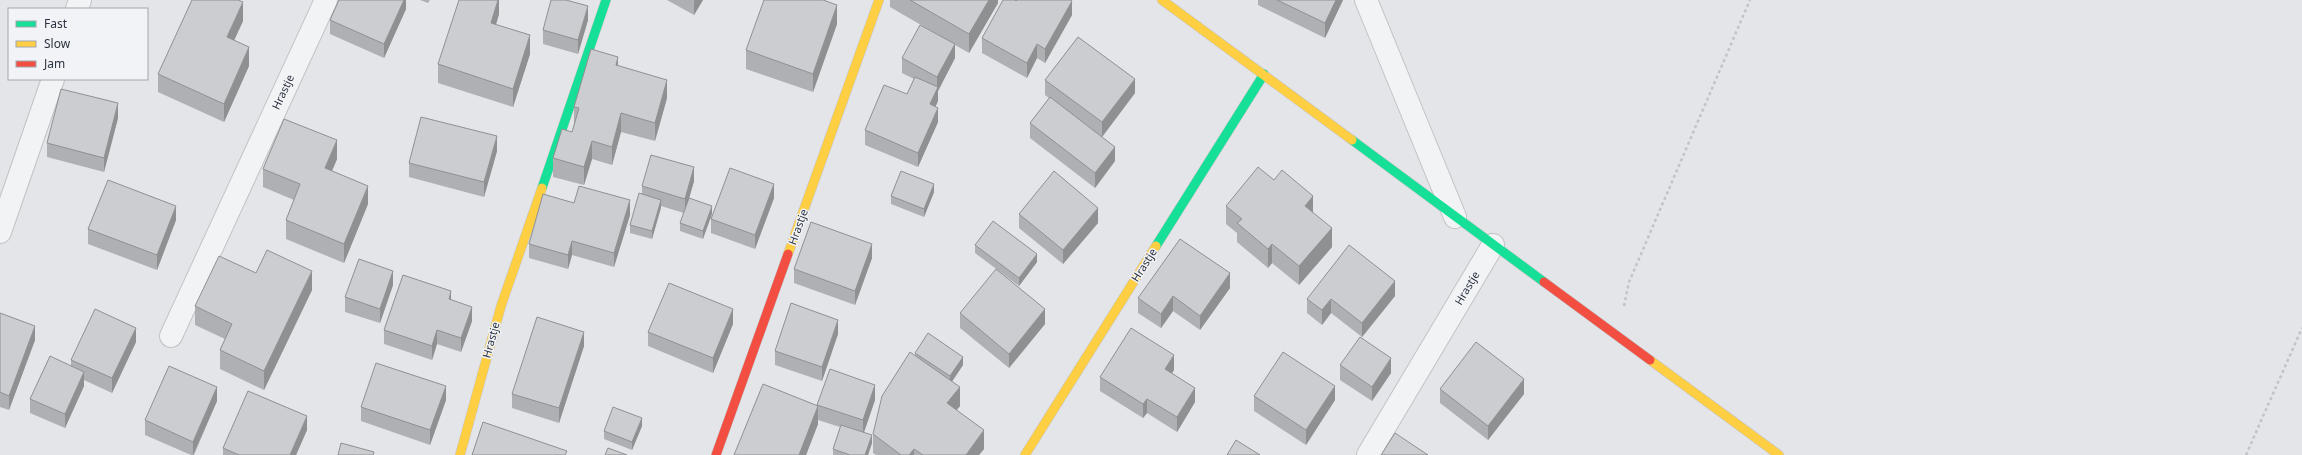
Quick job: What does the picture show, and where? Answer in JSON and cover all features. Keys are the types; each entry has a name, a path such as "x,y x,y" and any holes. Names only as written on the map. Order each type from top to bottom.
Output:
{"street":[{"name":"Hrastje","path":"171,336 326,0"},
{"name":"Hrastje","path":"460,455 501,306 606,0"},
{"name":"Hrastje","path":"716,455 879,0"},
{"path":"1162,0 1778,455"},
{"path":"1366,0 1456,217"},
{"name":"Hrastje","path":"1025,455 1264,74"},
{"path":"0,232 53,80"},
{"name":"Hrastje","path":"1368,455 1493,245"}],"path":[{"path":"1617,335 1629,282 1750,0"},
{"path":"2246,455 2302,328"}],"building":[{"path":"192,0 238,0 243,2 227,37 249,47 224,104 158,74"},
{"path":"339,0 404,0 384,44 330,20"},
{"path":"459,0 498,0 491,23 530,35 513,89 438,64"},
{"path":"551,0 566,0 588,6 578,40 543,30"},
{"path":"764,0 823,0 837,5 813,74 746,50"},
{"path":"910,0 989,0 969,34"},
{"path":"1003,0 1072,1 1045,49 1037,44 1027,63 982,38"},
{"path":"1277,0 1336,0 1325,23"},
{"path":"920,25 955,44 937,77 902,58"},
{"path":"1078,37 1135,79 1102,122 1045,80"},
{"path":"591,49 618,57 616,65 667,80 655,123 621,113 612,147 592,141 584,167 553,158 562,129 572,132 579,108 574,107"},
{"path":"915,77 938,87 930,104 938,108 918,153 865,130 884,85 907,94"},
{"path":"61,89 118,103 104,158 47,143"},
{"path":"1050,97 1115,147 1095,173 1030,123"},
{"path":"421,117 497,136 484,182 409,163"},
{"path":"284,119 337,140 325,168 368,186 344,244 286,220 300,184 263,169"},
{"path":"651,155 694,167 685,199 642,186"},
{"path":"1258,167 1274,180 1282,170 1313,196 1305,206 1332,228 1299,266 1272,244 1268,249 1237,223 1242,219 1226,206"},
{"path":"730,168 774,184 755,235 711,219"},
{"path":"901,171 934,184 924,209 891,196"},
{"path":"1054,171 1098,208 1063,250 1019,214"},
{"path":"108,180 176,206 157,255 88,229"},
{"path":"579,186 630,200 614,253 572,241 568,255 529,244 543,194 574,203"},
{"path":"639,193 661,200 652,231 630,225"},
{"path":"689,198 712,206 703,231 680,223"},
{"path":"993,221 1037,254 1019,278 975,245"},
{"path":"811,222 872,244 855,291 794,269"},
{"path":"1180,239 1230,273 1200,316 1173,296 1161,314 1138,298"},
{"path":"1349,245 1395,281 1362,323 1331,299 1322,310 1307,299"},
{"path":"267,250 312,271 264,371 220,350 232,324 195,306 219,256 256,273"},
{"path":"359,259 393,271 380,309 345,297"},
{"path":"996,269 1045,309 1009,354 960,313"},
{"path":"403,275 451,291 449,299 472,307 461,338 437,330 432,346 384,330"},
{"path":"669,283 733,309 713,358 648,332"},
{"path":"791,303 838,320 822,367 775,351"},
{"path":"95,309 136,328 112,378 71,360"},
{"path":"0,313 35,326 9,396 0,392"},
{"path":"537,317 584,332 559,408 512,394"},
{"path":"1131,328 1174,355 1165,369 1195,388 1177,417 1147,399 1143,404 1100,377"},
{"path":"928,333 963,357 950,376 915,353"},
{"path":"1360,337 1391,358 1372,387 1340,365"},
{"path":"1476,342 1524,379 1488,426 1440,389"},
{"path":"910,352 960,387 947,403 984,430 966,455 923,455 914,449 909,455 901,455 873,434 882,396"},
{"path":"1283,352 1335,386 1306,430 1254,396"},
{"path":"50,356 84,372 65,414 30,399"},
{"path":"376,363 446,386 430,430 361,407"},
{"path":"169,366 217,387 193,442 145,420"},
{"path":"830,369 875,385 863,420 817,405"},
{"path":"763,384 818,406 799,455 734,455"},
{"path":"248,391 307,416 290,455 239,455 223,448"},
{"path":"613,407 642,418 632,442 604,431"},
{"path":"483,422 567,451 565,455 472,455"},
{"path":"841,425 872,435 865,455 850,455 833,449"},
{"path":"1395,433 1428,455 1381,455"},
{"path":"1236,440 1260,455 1227,455"},
{"path":"341,443 374,452 373,455 338,455"},
{"path":"608,448 627,455 605,455"}],"traffic: fast":[{"path":"542,188 606,0"},
{"path":"1156,246 1264,74"},
{"path":"1352,140 1544,282"}],"traffic: slow":[{"path":"788,254 879,0"},
{"path":"1162,0 1352,140"},
{"path":"460,455 501,306 542,188"},
{"path":"1025,455 1156,246"},
{"path":"1650,360 1779,455"}],"traffic: jam":[{"path":"716,455 788,254"},
{"path":"1544,282 1650,360"}]}
